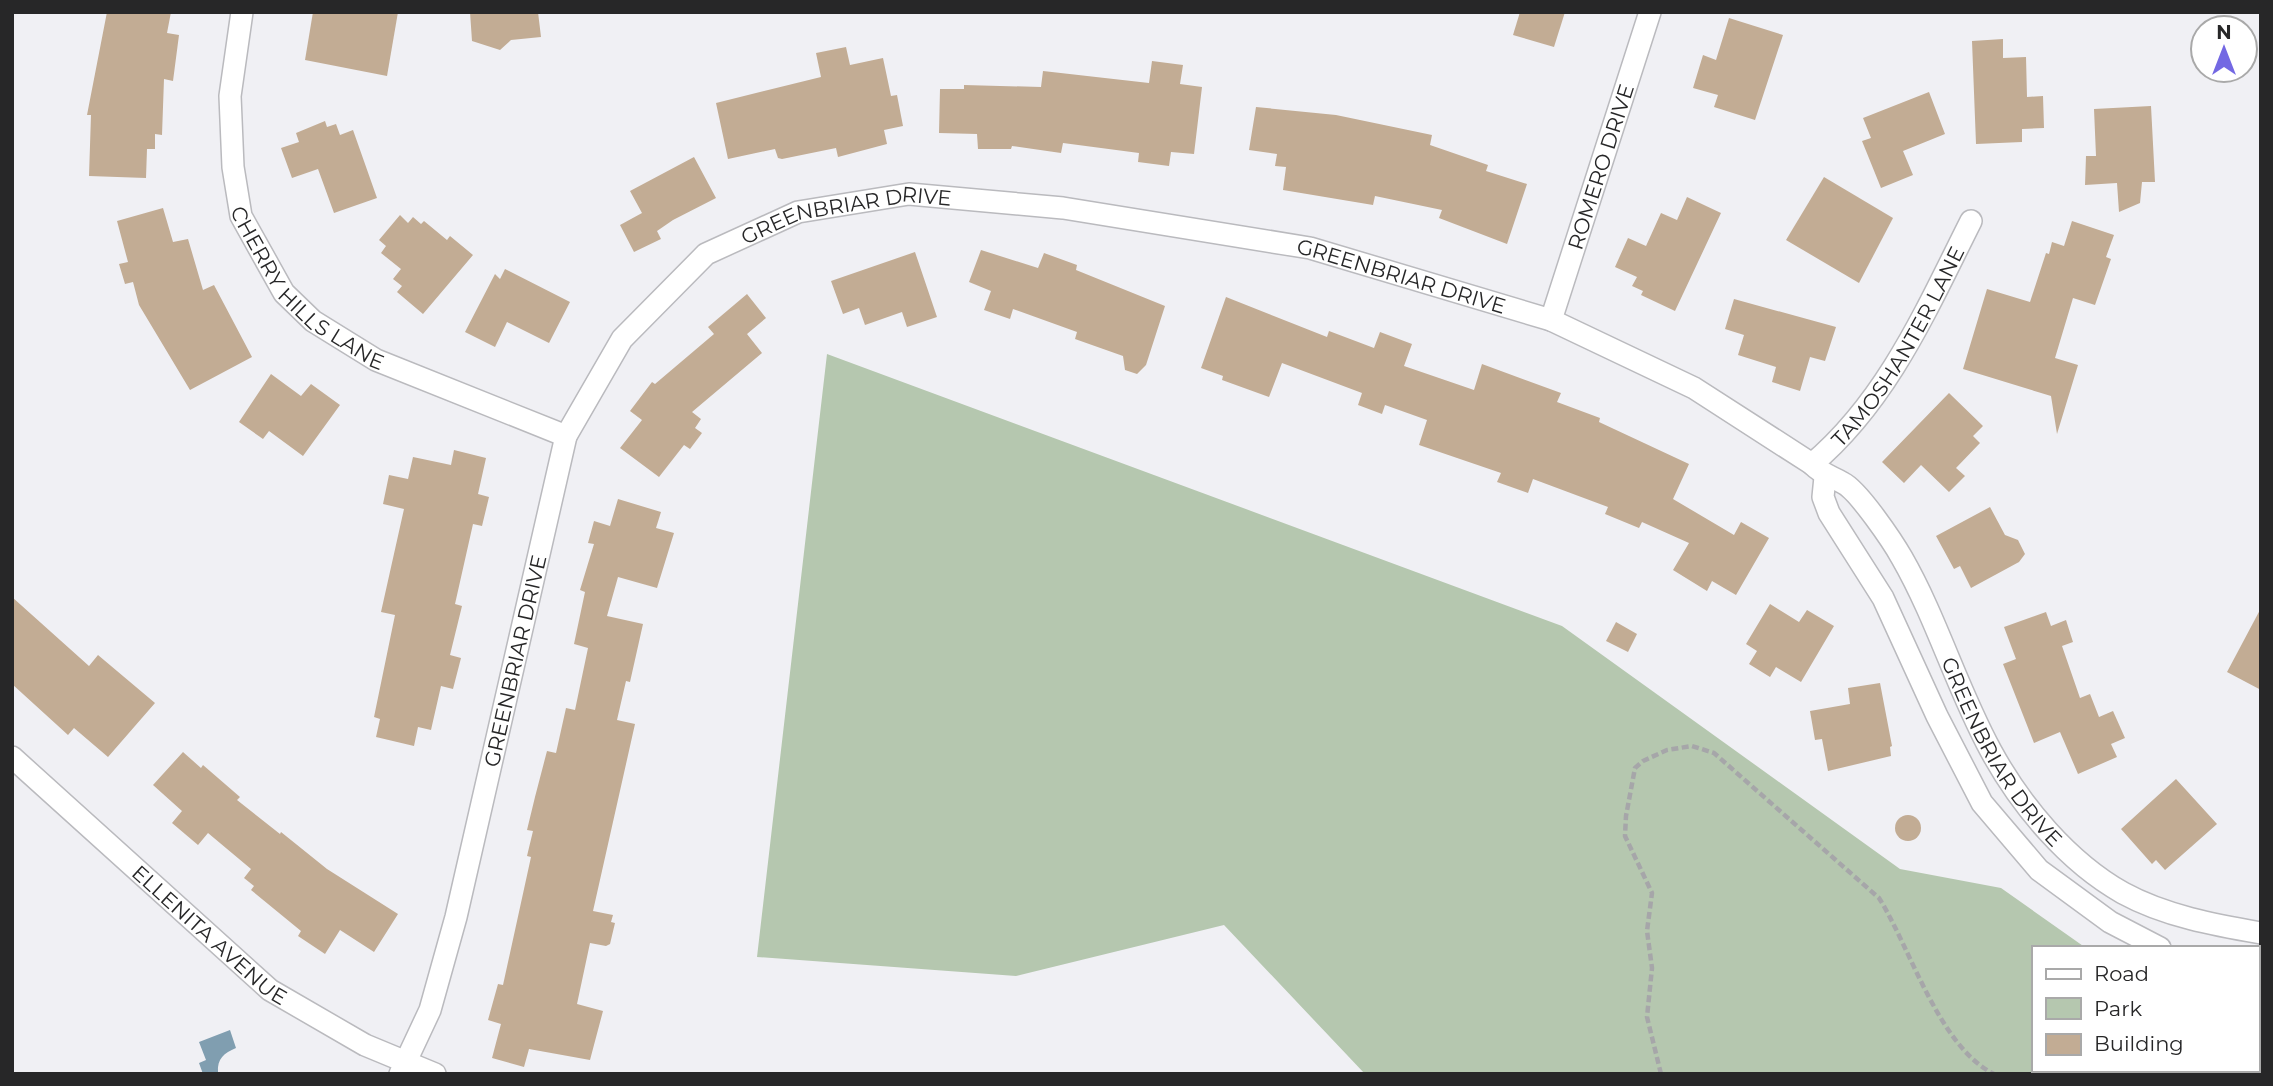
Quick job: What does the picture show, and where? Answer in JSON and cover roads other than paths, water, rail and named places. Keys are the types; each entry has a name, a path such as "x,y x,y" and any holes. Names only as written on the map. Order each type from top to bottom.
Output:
{"street":[{"name":"CHERRY HILLS LANE","path":"242,12 230,96 233,167 241,216 284,293 313,321 376,360 566,436"},
{"name":"ROMERO DRIVE","path":"1551,320 1650,12"},
{"name":"GREENBRIAR DRIVE","path":"404,1067 430,1010 456,917 566,436 622,339 706,254 798,212 909,194 1063,208 1310,248 1551,320 1694,388 1818,470 1845,483 1879,523 1902,558 1991,751 2032,813 2076,859 2124,894 2183,917 2261,933"},
{"name":"TAMOSHANTER LANE","path":"1818,470 1891,374 1971,220"},
{"name":"GREENBRIAR DRIVE","path":"1818,470 1829,513 1883,598 1937,716 1982,803 2039,870 2110,922 2156,946"},
{"name":"ELLENITA AVENUE","path":"12,757 270,990 404,1067 435,1074"}],"water":[{"path":"230,1030 236,1048 222,1057 218,1072 203,1074 199,1063 206,1060 199,1042"}]}
